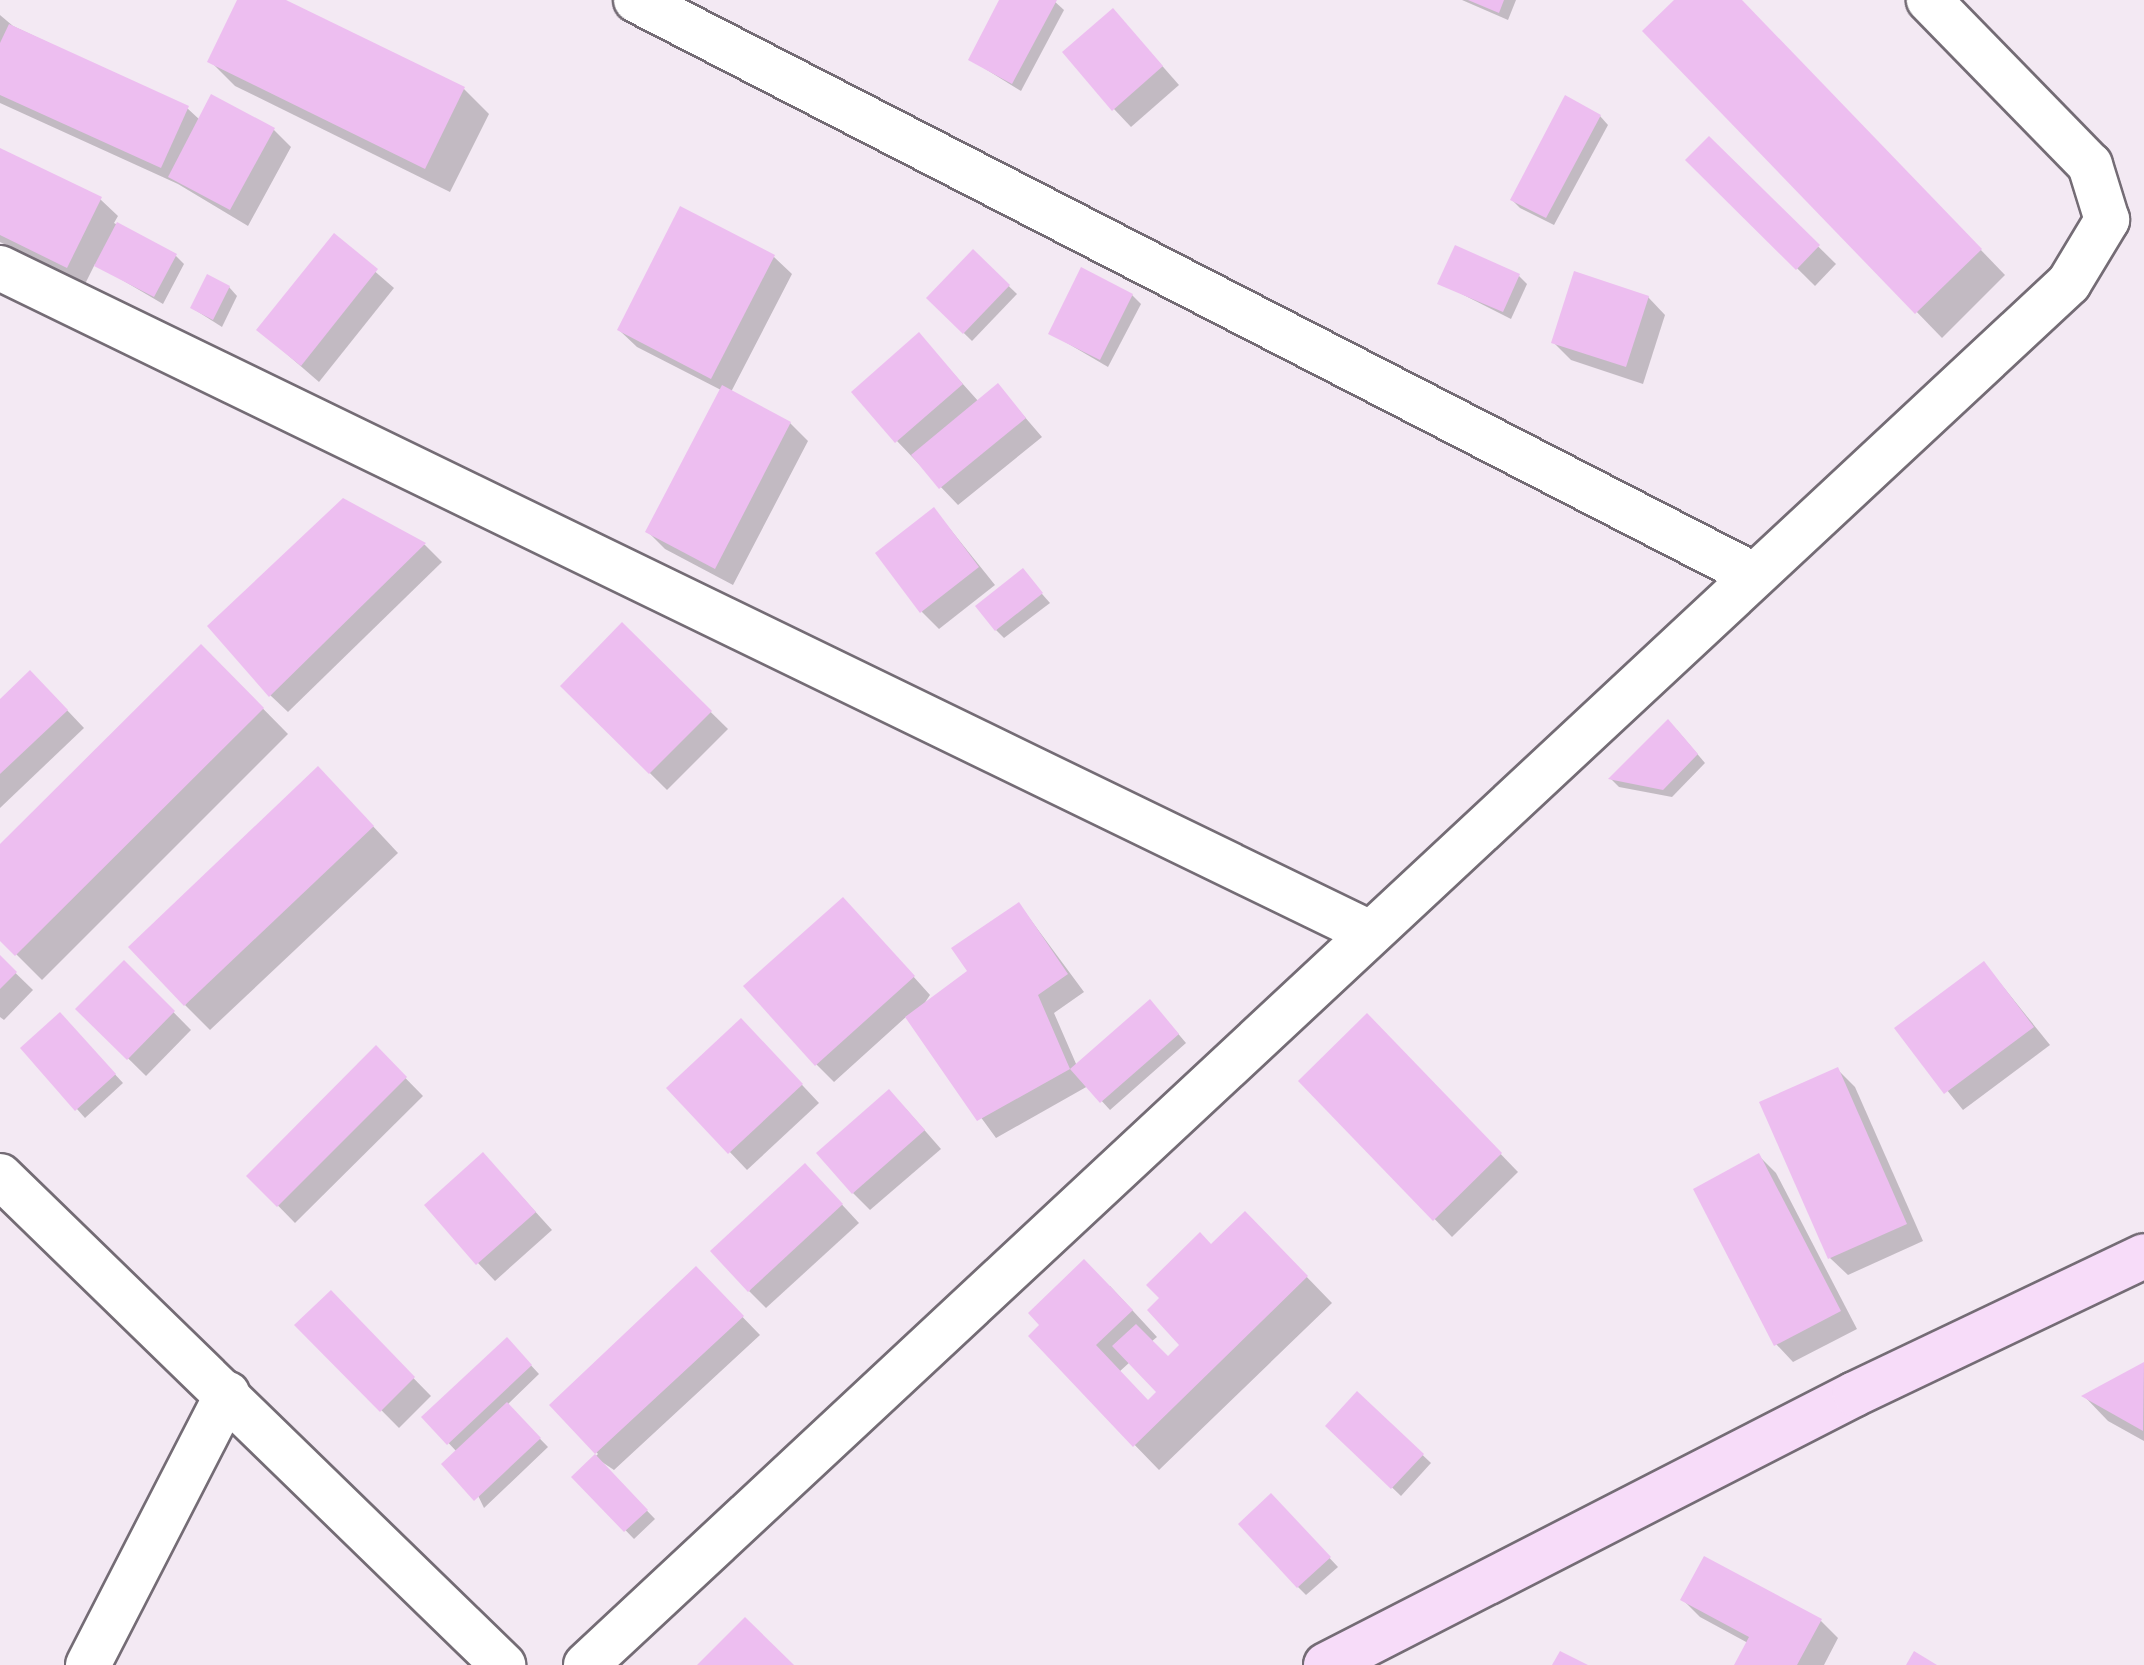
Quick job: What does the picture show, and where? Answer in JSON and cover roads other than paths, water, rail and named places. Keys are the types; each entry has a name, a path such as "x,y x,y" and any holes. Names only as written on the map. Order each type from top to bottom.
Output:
{"main road":[{"path":"1326,1665 1855,1394 2144,1256"}],"street":[{"path":"636,0 1754,575"},
{"path":"586,1665 2069,283 2107,220 2090,165 1929,0"},
{"path":"0,268 1370,933"},
{"path":"0,1176 20,1219 227,1394 503,1665"},
{"path":"88,1665 227,1394"}]}
